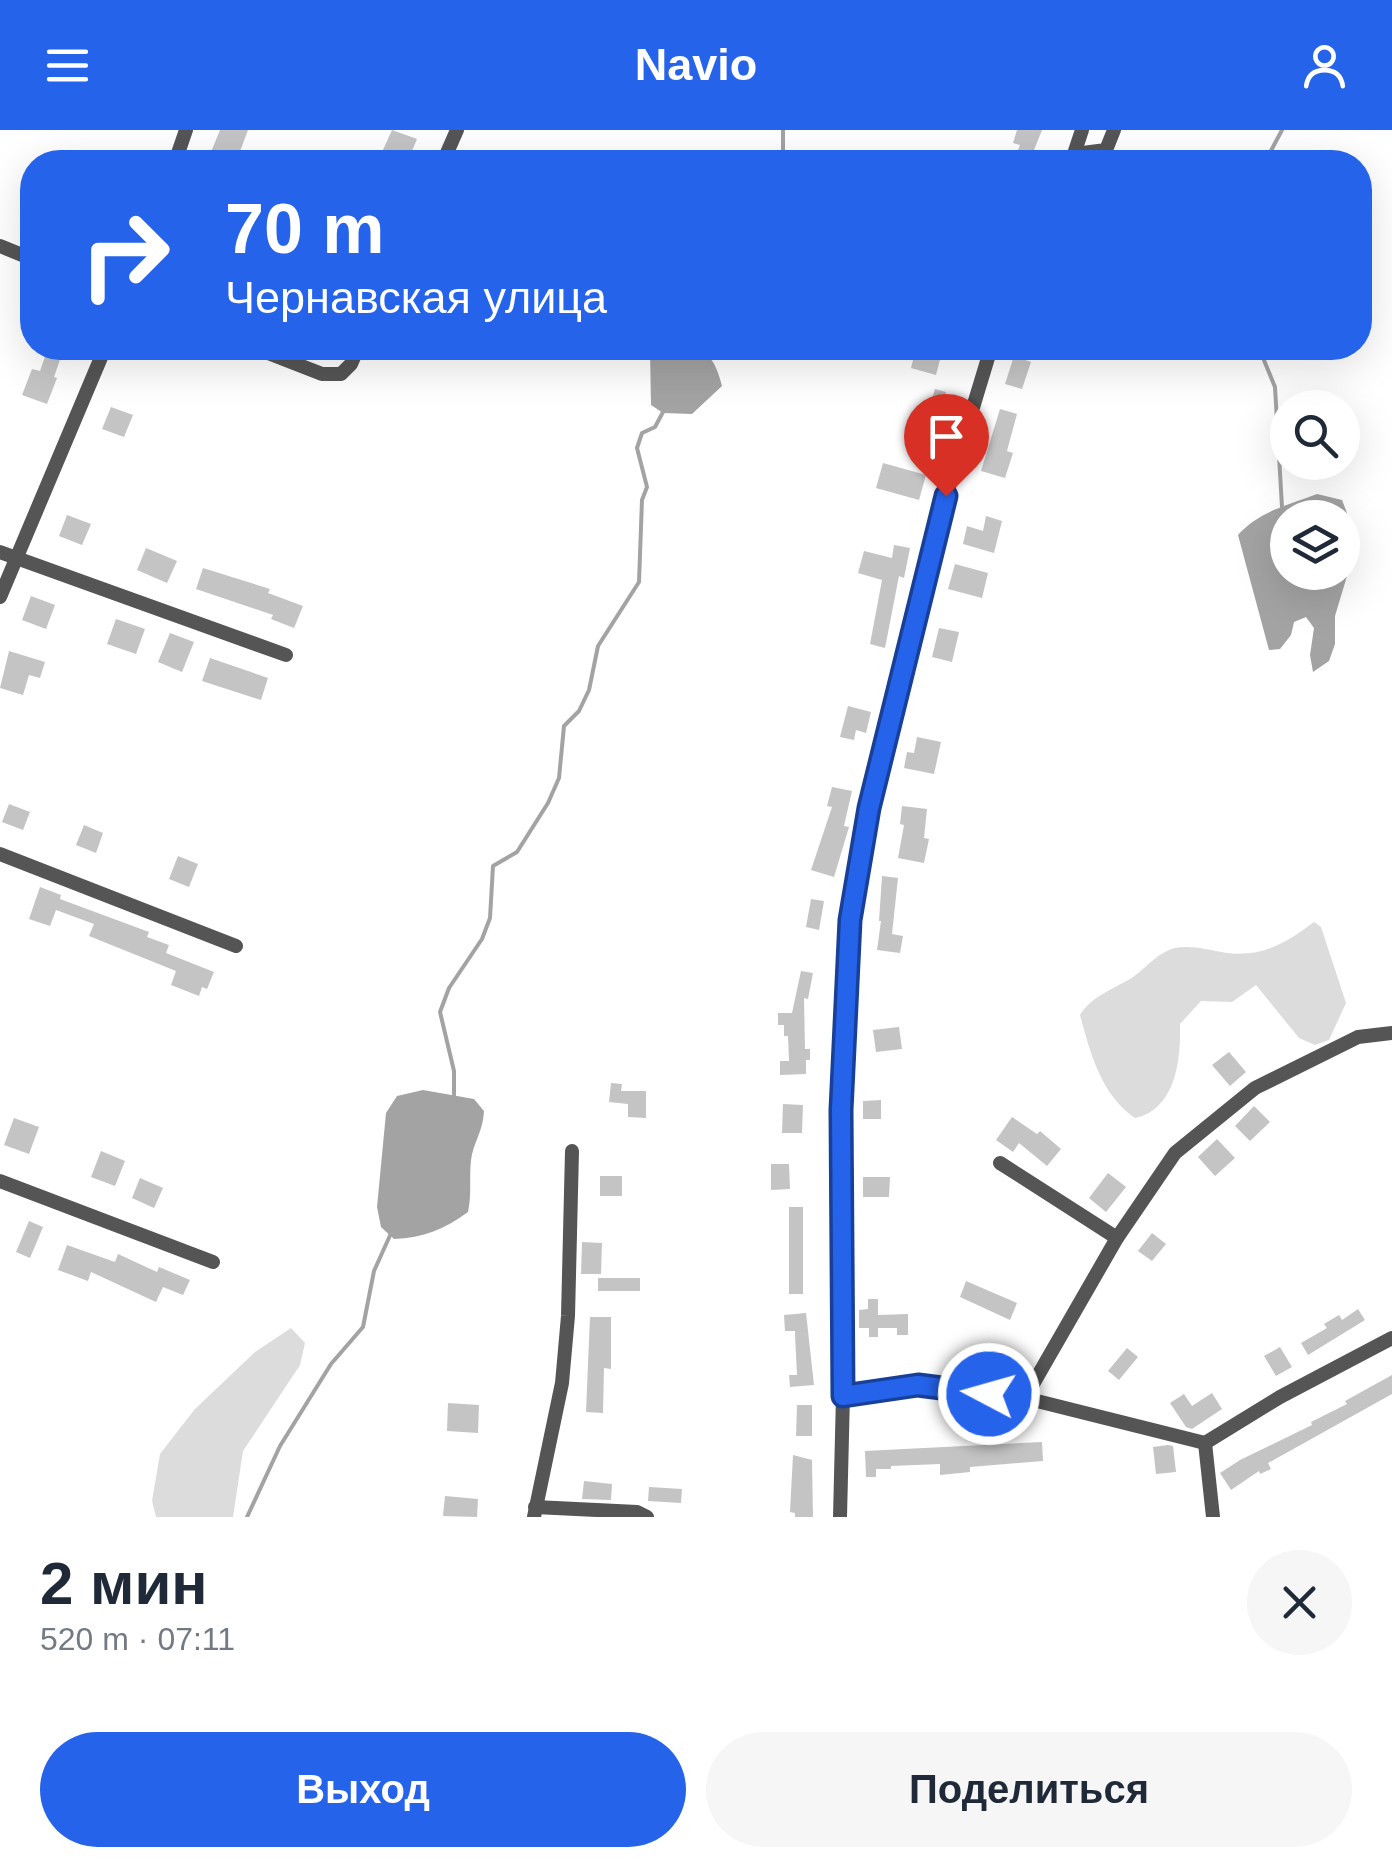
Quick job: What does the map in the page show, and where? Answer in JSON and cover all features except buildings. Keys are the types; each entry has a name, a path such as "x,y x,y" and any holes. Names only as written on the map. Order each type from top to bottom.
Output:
{"street":[{"path":"0,597 7,556 99,360"},
{"path":"286,360 322,374 341,374 353,360"},
{"path":"840,1517 841,1110 850,920 869,808 934,533 987,360"},
{"path":"7,556 286,655"},
{"path":"0,854 236,946"},
{"path":"1025,1398 1117,1238 1174,1153 1255,1088 1358,1037 1392,1033"},
{"path":"572,1151 568,1316 562,1383 535,1512 637,1512 647,1517"},
{"path":"1000,1162 1117,1238"},
{"path":"0,1181 213,1262"},
{"path":"843,1396 918,1385 1025,1398 1204,1443 1280,1397 1392,1338"},
{"path":"1204,1443 1213,1517"}],"shaded area":[{"path":"650,360 712,361 722,386 692,414 663,413 651,405"},
{"path":"1317,494 1342,500 1300,500"},
{"path":"1270,512 1270,590 1343,590 1329,661 1313,672 1310,655 1314,628 1306,617 1294,622 1291,635 1280,649 1269,650 1238,535"},
{"path":"1314,922 1321,927 1346,1003 1329,1040 1315,1045 1299,1038 1256,985 1232,1002 1201,1001 1180,1024 1177,1067 1168,1094 1149,1113 1135,1118 1123,1108 1098,1072 1088,1043 1080,1015 1090,1003 1168,950 1186,947 1235,954 1259,951 1282,943"},
{"path":"423,1090 474,1099 484,1111 471,1160 468,1212 433,1232 394,1239 381,1227 377,1207 386,1113 397,1096"},
{"path":"291,1328 305,1343 300,1365 243,1451 233,1517 156,1517 152,1501 160,1454 195,1409 255,1352"}],"waterway":[{"path":"783,130 783,150"},
{"path":"1271,150 1282,130"},
{"path":"1264,360 1275,387 1282,500"},
{"path":"454,1096 454,1071 440,1012 449,988 482,939 490,918 493,866 517,852 548,803 559,778 564,726 579,711 589,690 598,646 639,582 642,500 647,487 637,448 642,433 655,427 663,412"},
{"path":"247,1517 280,1446 331,1364 363,1327 374,1271 392,1231"}],"route":[{"path":"946,496 869,808 850,920 841,1110 843,1396 918,1385 989,1394"}]}
